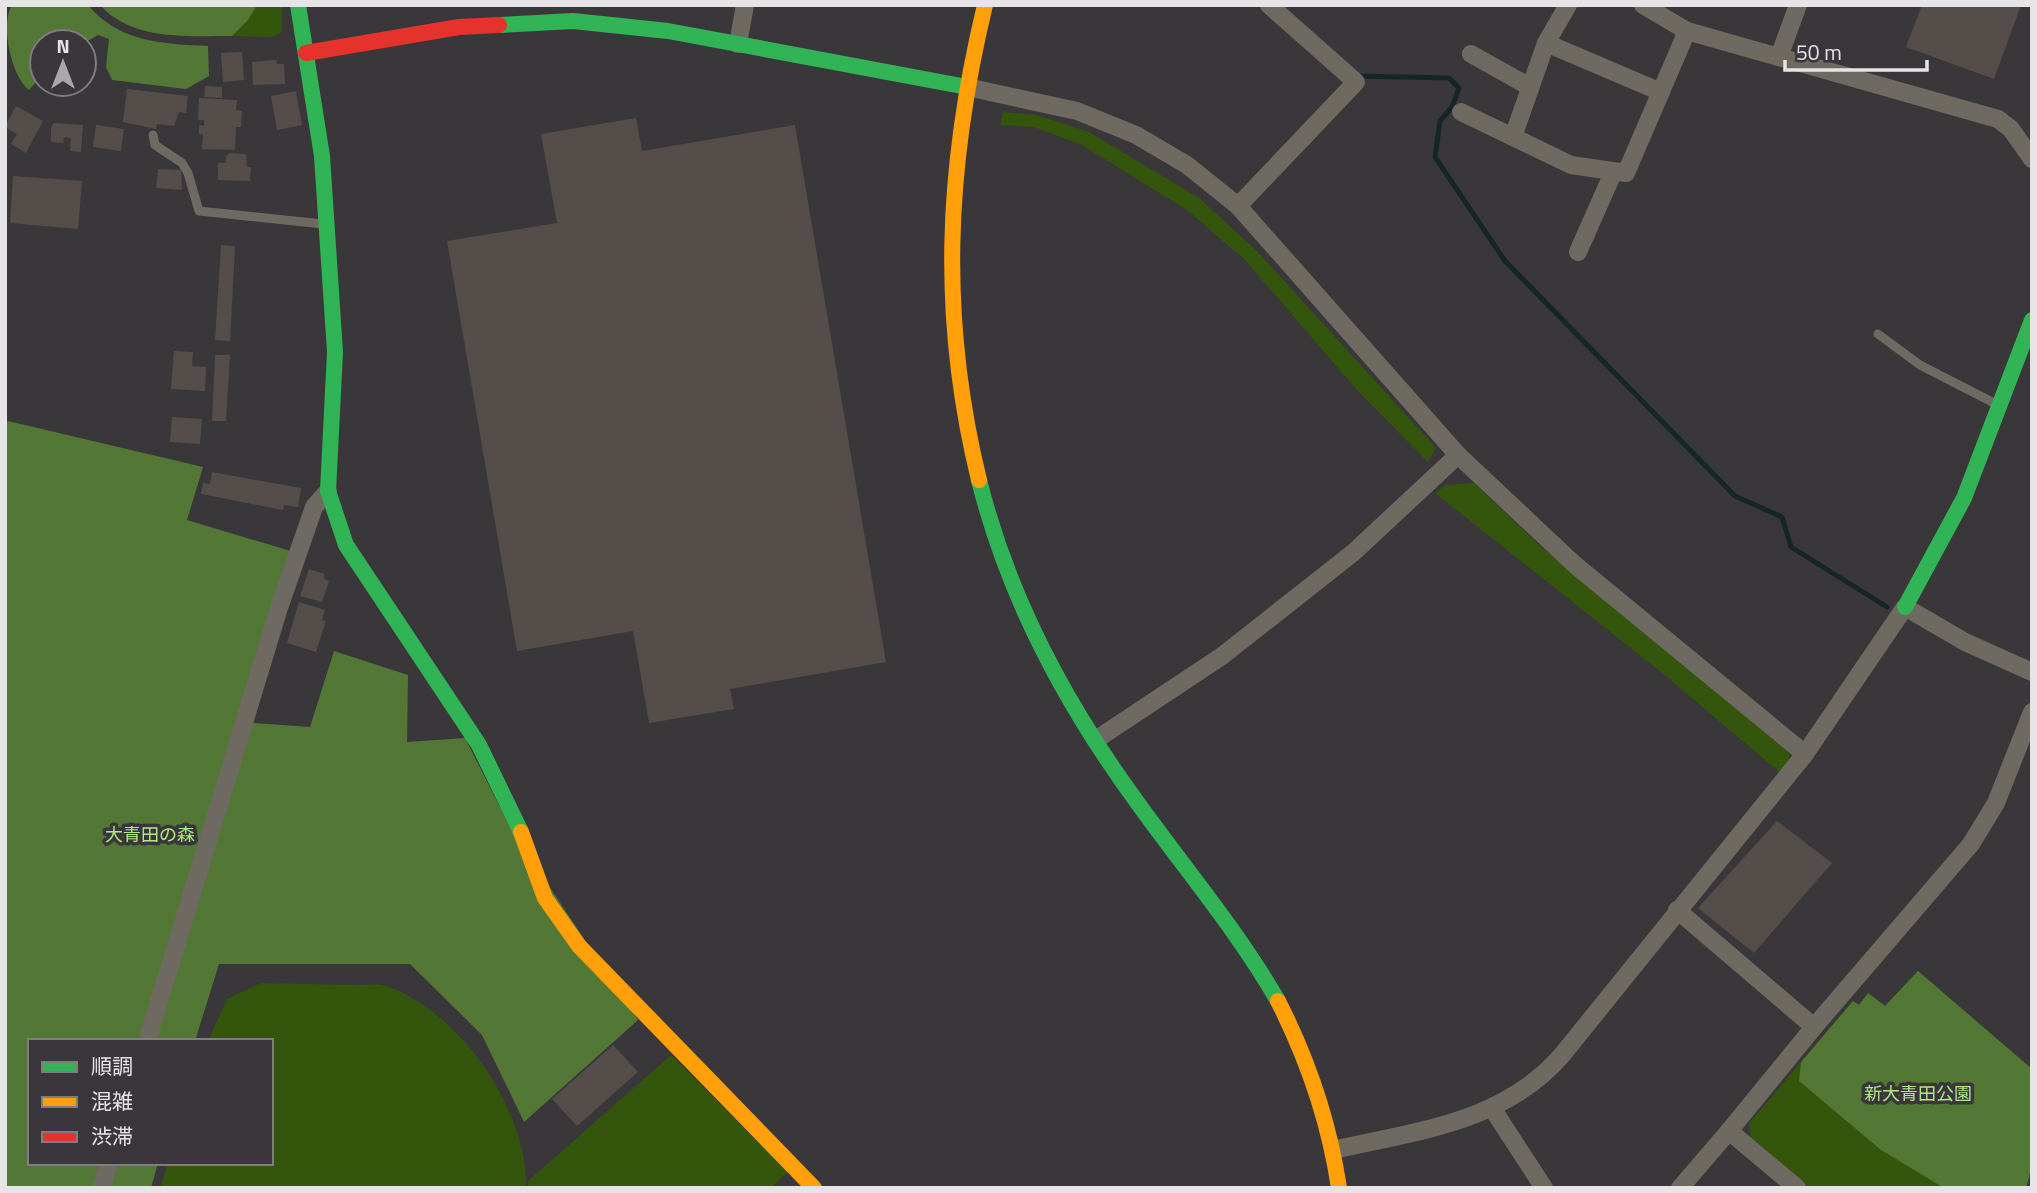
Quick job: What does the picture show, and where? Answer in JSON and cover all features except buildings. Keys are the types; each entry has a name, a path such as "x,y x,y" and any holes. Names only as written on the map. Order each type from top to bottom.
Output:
{"street":[{"path":"298,5 323,156 335,352 328,491 346,545 479,745 517,820 545,898 579,946 814,1188"},
{"path":"737,44 744,5"},
{"path":"985,5 967,87 950,226 950,288 964,413 988,513 1009,576 1052,664 1134,799 1215,903 1276,994 1307,1062 1333,1150 1339,1188"},
{"path":"1238,206 1356,82 1269,5"},
{"path":"1513,137 1546,43 1568,5"},
{"path":"1643,5 1687,31 1998,120 2011,130 2032,159"},
{"path":"1779,57 1798,5"},
{"path":"306,53 458,27 573,21 668,31 967,87 1077,111 1136,135 1187,165 1238,206 1458,455 1574,564 1805,754"},
{"path":"1461,112 1571,165 1626,173 1687,31"},
{"path":"1546,43 1661,92"},
{"path":"1471,54 1530,87"},
{"path":"1578,252 1613,173"},
{"path":"1333,1150 1440,1125 1492,1108 1518,1095 1550,1069 1805,754 1905,607 1964,498 2032,320"},
{"path":"1097,739 1222,656 1354,552 1458,455"},
{"path":"148,1039 279,608 314,508 328,491"},
{"path":"1905,607 1965,642 2032,673"},
{"path":"1680,1188 1971,844 1996,803 2032,712"},
{"path":"1677,910 1814,1027"},
{"path":"1492,1108 1544,1188"},
{"path":"1730,1131 1797,1188"},
{"path":"101,1188 108,1165"}],"lane":[{"path":"153,135 155,145 181,163 188,173 199,211 326,224"},
{"path":"1878,334 1920,365 2001,405"}],"green space":[{"path":"12,5 88,5 113,27 128,34 159,42 208,46 209,76 186,89 112,80 106,67 109,39 98,35 98,28 28,28 28,89 17,73 9,49 9,14"},
{"path":"100,5 257,5 248,20 232,36 179,36 144,31 128,25 113,17"},
{"path":"257,5 282,5 282,32 273,37 232,36"},
{"path":"1003,112 1037,115 1089,132 1199,198 1257,251 1436,448 1428,462 1356,389 1245,260 1187,210 1082,145 1034,127 1000,125"},
{"name":"大青田の森","path":"8,421 203,467 187,520 294,552 241,722 310,727 334,651 408,675 407,742 465,738 511,829 638,1020 524,1122 482,1035 410,964 219,964 196,1039 28,1039 28,1165 157,1165 151,1188 5,1188 5,425"},
{"path":"1474,483 1539,545 1784,747 1790,755 1784,776 1666,676 1435,493 1446,485"},
{"name":"新大青田公園","path":"1918,971 2032,1069 2032,1166 2026,1188 1809,1188 1751,1138 1749,1123 1853,1001 1859,1005 1868,993 1885,1006"},
{"name":"新大青田公園","path":"1918,971 2032,1069 2032,1166 2026,1188 1944,1188 1881,1150 1799,1081 1801,1062 1853,1001 1859,1005 1868,993 1885,1006"},
{"path":"261,983 373,984 385,986 416,1000 465,1042 503,1097 516,1128 524,1158 526,1188 160,1188 167,1165 273,1165 273,1039 209,1039 227,999"},
{"path":"671,1055 788,1172 771,1188 528,1188 528,1181"}],"waterway":[{"path":"1357,76 1449,78 1459,88 1452,107 1440,121 1435,157 1505,261 1735,496 1782,517 1791,547 1887,607"}],"traffic: fast":[{"path":"298,5 322,156 335,352 328,491 346,545 479,745 521,832"},
{"path":"499,25 573,21 668,31 967,87"},
{"path":"1905,607 1964,498 2032,320"},
{"path":"979,480 1006,566 1023,608 1063,688 1111,765 1228,925 1278,1001"}],"traffic: slow":[{"path":"979,480 966,419 958,360 952,242 962,125 985,5"},
{"path":"521,832 545,898 579,946 814,1188"},
{"path":"1278,1001 1316,1092 1330,1139 1339,1188"}],"traffic: jam":[{"path":"306,53 459,27 499,25"}]}
